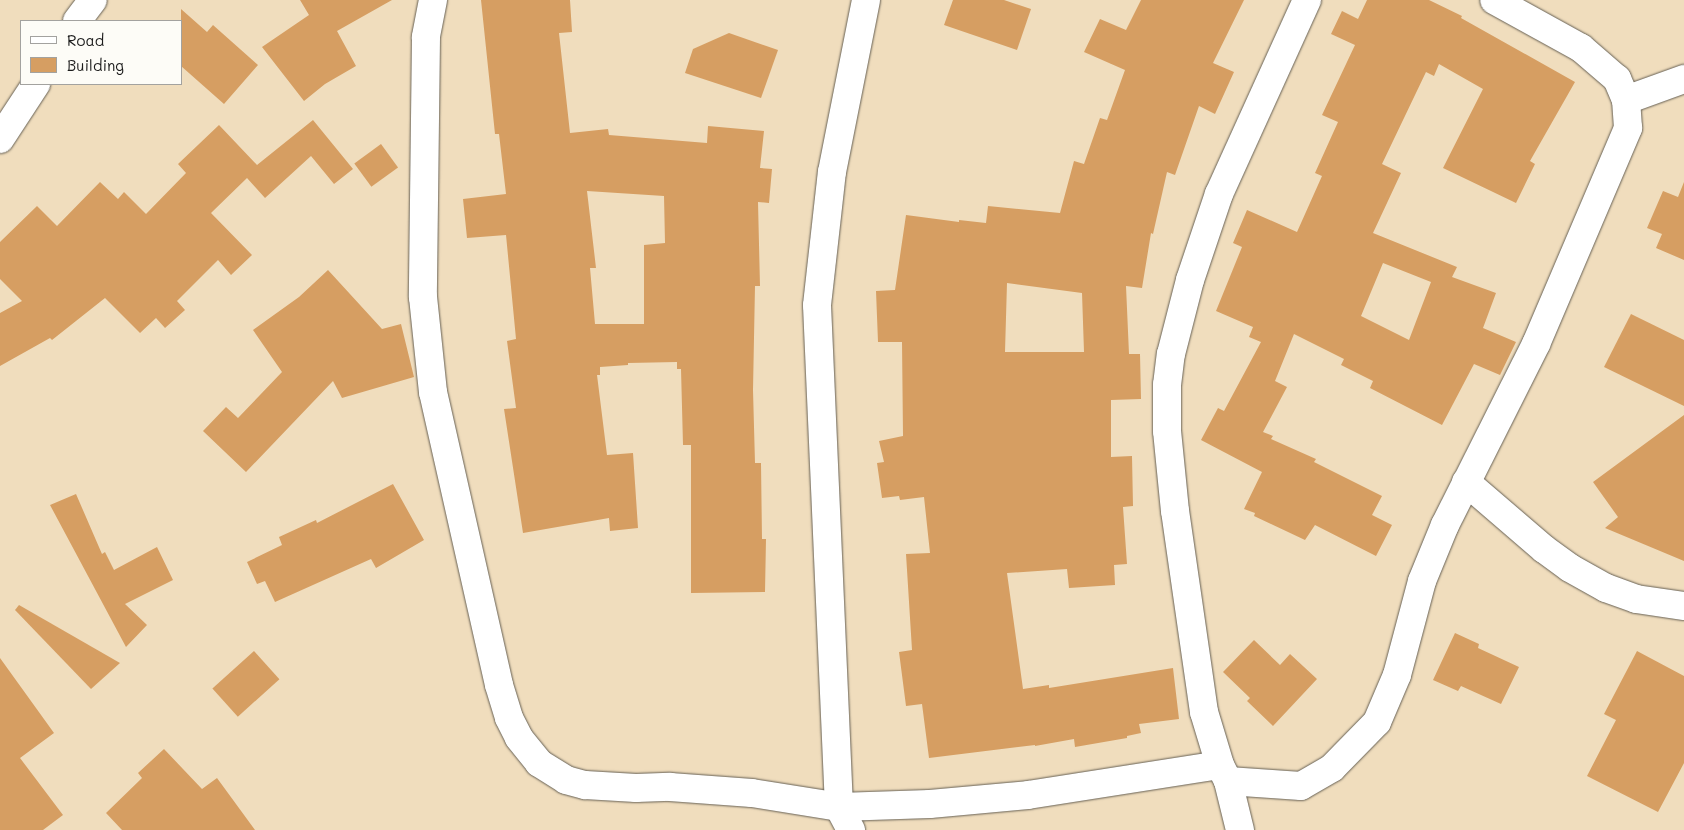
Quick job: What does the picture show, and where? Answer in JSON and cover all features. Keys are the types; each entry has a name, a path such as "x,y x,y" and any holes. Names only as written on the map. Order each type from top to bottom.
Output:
{"street":[{"path":"78,20 93,0"},
{"path":"433,0 426,37 423,297 428,354 433,392 489,642 509,718 519,738 539,763 551,772 566,780 585,785 636,788 670,787 752,794 845,819 930,804 1224,773 1301,786 1332,768 1377,722 1397,675 1422,581 1466,482 1536,344 1628,128 1626,100 1617,79 1582,48 1494,0"},
{"path":"845,819 817,305 832,172 866,0"},
{"path":"1240,830 1204,712 1175,511 1166,431 1167,385 1171,354 1190,280 1219,194 1307,0"},
{"path":"1626,100 1684,80"},
{"path":"0,139 35,85"},
{"path":"1466,482 1544,549 1606,588 1636,599 1684,606"}],"building":[{"path":"300,0 392,0 337,31 356,66 325,84 304,101 262,47 309,15"},
{"path":"481,0 570,0 572,32 559,33 570,133 608,129 609,135 707,143 708,126 764,131 760,168 772,169 769,203 758,202 760,286 755,286 753,390 755,463 761,463 762,539 766,539 765,592 691,593 691,445 683,445 681,369 677,369 677,362 628,363 628,365 600,367 600,375 597,375 607,455 633,453 638,528 610,531 609,518 523,533 504,409 516,408 507,341 516,339 506,235 467,238 463,199 506,194 499,134 495,134","holes":["587,191 664,196 665,243 644,245 644,324 595,324 590,268 596,268"]},
{"path":"953,0 1004,0 1031,9 1017,50 944,25"},
{"path":"1141,0 1244,0 1213,63 1234,72 1215,114 1199,106 1175,175 1167,172 1153,234 1151,233 1142,288 1126,286 1129,354 1140,354 1141,399 1111,400 1111,457 1132,456 1133,506 1123,507 1127,564 1114,565 1115,585 1069,588 1067,569 1007,573 1023,689 1049,685 1049,688 1173,668 1179,719 1139,724 1141,733 1127,736 1127,738 1075,747 1074,739 1035,746 929,758 922,704 906,706 899,652 912,650 906,554 930,553 924,497 900,500 899,496 882,498 877,463 884,462 879,441 903,436 902,342 878,342 876,291 895,290 906,215 959,222 959,220 986,223 988,206 1060,213 1074,161 1084,164 1100,118 1107,120 1125,70 1084,52 1100,19 1126,30","holes":["1007,283 1082,293 1084,352 1005,352"]},
{"path":"1367,0 1429,0 1462,16 1461,18 1575,82 1530,161 1535,164 1516,203 1443,168 1483,89 1439,64 1434,76 1426,72 1382,164 1401,173 1373,233 1457,267 1452,277 1496,293 1483,328 1516,342 1500,375 1474,364 1442,425 1370,388 1373,381 1341,365 1344,359 1294,334 1275,381 1287,387 1263,432 1273,436 1271,439 1316,459 1314,462 1382,496 1372,515 1392,525 1376,556 1315,525 1305,540 1254,516 1255,513 1244,509 1262,472 1201,440 1218,408 1224,411 1261,342 1249,337 1253,327 1216,311 1242,247 1233,243 1247,210 1297,232 1322,176 1315,173 1338,122 1322,115 1355,45 1331,34 1342,11 1358,19","holes":["1383,263 1431,282 1409,340 1361,316"]},
{"path":"181,9 207,32 213,25 258,65 224,104 182,67"},
{"path":"729,33 778,50 761,98 685,73 693,49"},
{"path":"313,120 353,169 334,184 311,156 265,198 247,178 211,213 252,255 231,275 218,260 177,301 185,310 165,328 156,318 140,333 105,298 52,340 50,338 0,366 0,313 22,301 0,279 0,242 37,206 57,226 100,182 118,199 124,192 146,214 186,173 178,164 219,125 257,165"},
{"path":"381,144 398,167 371,187 354,163"},
{"path":"1684,182 1684,260 1656,248 1662,234 1647,228 1663,191 1678,197"},
{"path":"328,270 382,329 401,324 414,377 342,398 333,381 246,472 203,431 226,407 238,418 282,372 253,330 299,297"},
{"path":"1631,314 1684,340 1684,406 1604,367"},
{"path":"1684,415 1684,561 1605,528 1618,517 1593,482"},
{"path":"393,484 424,540 376,568 371,559 275,602 265,581 257,584 247,562 282,545 279,537 316,520 317,523"},
{"path":"76,494 102,554 105,552 114,570 157,547 173,580 125,604 147,625 126,647 50,505"},
{"path":"19,605 120,663 91,689 15,610"},
{"path":"1455,633 1479,644 1478,648 1519,667 1501,704 1461,686 1458,691 1433,680"},
{"path":"1254,640 1280,665 1290,654 1317,679 1273,726 1247,701 1250,698 1223,672"},
{"path":"254,651 279,679 238,717 212,688"},
{"path":"1637,651 1684,676 1684,763 1658,812 1587,776 1616,720 1604,714"},
{"path":"0,658 54,733 20,758 63,815 43,830 0,830"},
{"path":"164,749 202,789 217,778 255,830 122,830 106,813 142,778 138,773"}]}
